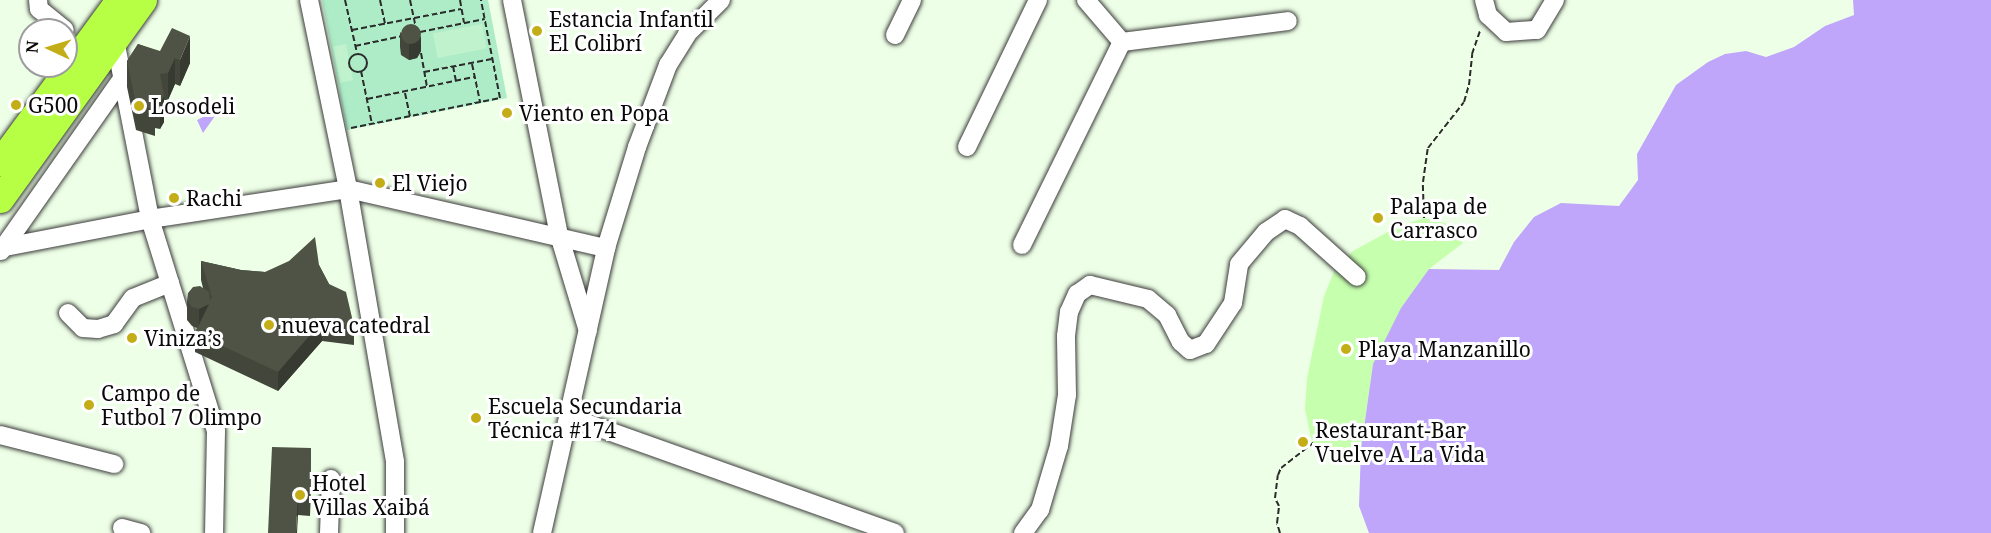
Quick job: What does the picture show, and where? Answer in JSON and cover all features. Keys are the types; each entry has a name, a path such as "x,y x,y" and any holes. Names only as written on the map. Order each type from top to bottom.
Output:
{"highway":[{"path":"78,33 111,14 143,0"},
{"path":"0,199 111,14"},
{"path":"0,162 48,78"}],"street":[{"path":"38,0 39,9 50,18"},
{"path":"309,0 348,189 395,462 394,533"},
{"path":"512,0 559,235 588,333"},
{"path":"895,35 912,0"},
{"path":"967,147 1038,0"},
{"path":"1086,0 1122,42"},
{"path":"1484,2 1488,15 1506,32 1537,30 1555,0"},
{"path":"542,533 606,248 637,147 668,65 687,34 714,3"},
{"path":"111,14 150,219 216,431 214,533"},
{"path":"1122,42 1288,21"},
{"path":"1022,245 1122,42"},
{"path":"1,249 122,80"},
{"path":"1,249 150,219 348,189 559,235 606,248"},
{"path":"1023,533 1040,510 1059,446 1067,395 1068,320 1077,294 1090,285 1148,299 1167,315 1181,342 1190,350 1206,344 1233,303 1239,264 1266,232 1285,219 1300,226 1357,277"},
{"path":"68,313 83,328 98,329 114,324 133,298 170,283"},
{"path":"569,417 894,533"},
{"path":"0,435 114,464"},
{"path":"329,533 331,479"},
{"path":"122,528 141,533"}],"path":[{"path":"345,0 357,54"},
{"path":"380,0 385,24"},
{"path":"410,0 417,33 484,19"},
{"path":"460,0 464,23"},
{"path":"349,129 500,98 481,0"},
{"path":"1424,218 1423,182 1428,148 1464,102 1484,2"},
{"path":"352,30 461,9"},
{"path":"355,46 406,35"},
{"path":"421,53 427,87"},
{"path":"362,71 354,71 350,67 351,57 362,54 367,61 362,71 372,124"},
{"path":"424,72 492,59"},
{"path":"471,63 480,102"},
{"path":"453,66 456,81"},
{"path":"367,99 474,77"},
{"path":"405,91 410,116"},
{"path":"1280,533 1277,523 1279,506 1275,498 1278,475 1281,468 1313,443"}],"shaded area":[{"path":"322,0 488,0 507,98 347,130"},
{"path":"1853,0 1991,0 1991,533 1369,533 1359,506 1361,449 1373,364 1401,308 1429,269 1499,270 1514,242 1534,217 1561,203 1619,206 1638,180 1637,154 1676,85 1708,62 1725,54 1746,51 1766,57 1794,47 1825,26 1854,15"},
{"path":"482,24 487,49 438,58 433,34"},
{"path":"346,44 353,80 340,83 333,46"},
{"path":"211,109 215,110 215,116 203,133 197,120 207,115"}],"sand":[{"name":"Playa Manzanillo","path":"1424,218 1445,223 1463,243 1429,269 1373,364 1361,449 1336,458 1327,455 1318,449 1311,438 1305,409 1307,378 1324,296 1335,269 1353,251 1395,228"}],"building":[{"path":"411,24 418,27 421,34 418,41 411,44 404,41 401,34 404,27"},
{"path":"172,28 190,36 180,60 175,58 168,73 160,74 164,96 160,103 155,102 155,110 136,104 127,61 138,44 160,51"},
{"path":"315,237 319,265 329,284 346,292 354,326 322,321 278,372 195,333 209,304 199,309 192,307 187,301 188,293 193,287 200,286 209,292 210,301 212,297 201,261 241,270 265,272 289,261"},
{"path":"272,447 311,448 310,490 298,489 296,533 268,533"}],"place":[{"name":"Estancia Infantil El Colibrí","path":"537,31"},
{"name":"G500","path":"16,105"},
{"name":"Losodeli","path":"139,106"},
{"name":"Viento en Popa","path":"507,113"},
{"name":"El Viejo","path":"380,183"},
{"name":"Rachi","path":"174,198"},
{"name":"Palapa de Carrasco","path":"1378,218"},
{"name":"nueva catedral","path":"269,325"},
{"name":"Viniza’s","path":"132,338"},
{"name":"Playa Manzanillo","path":"1346,349"},
{"name":"Campo de Futbol 7 Olimpo","path":"89,405"},
{"name":"Escuela Secundaria Técnica #174","path":"476,418"},
{"name":"Restaurant-Bar Vuelve A La Vida","path":"1303,442"},
{"name":"Hotel Villas Xaibá","path":"300,495"}]}
